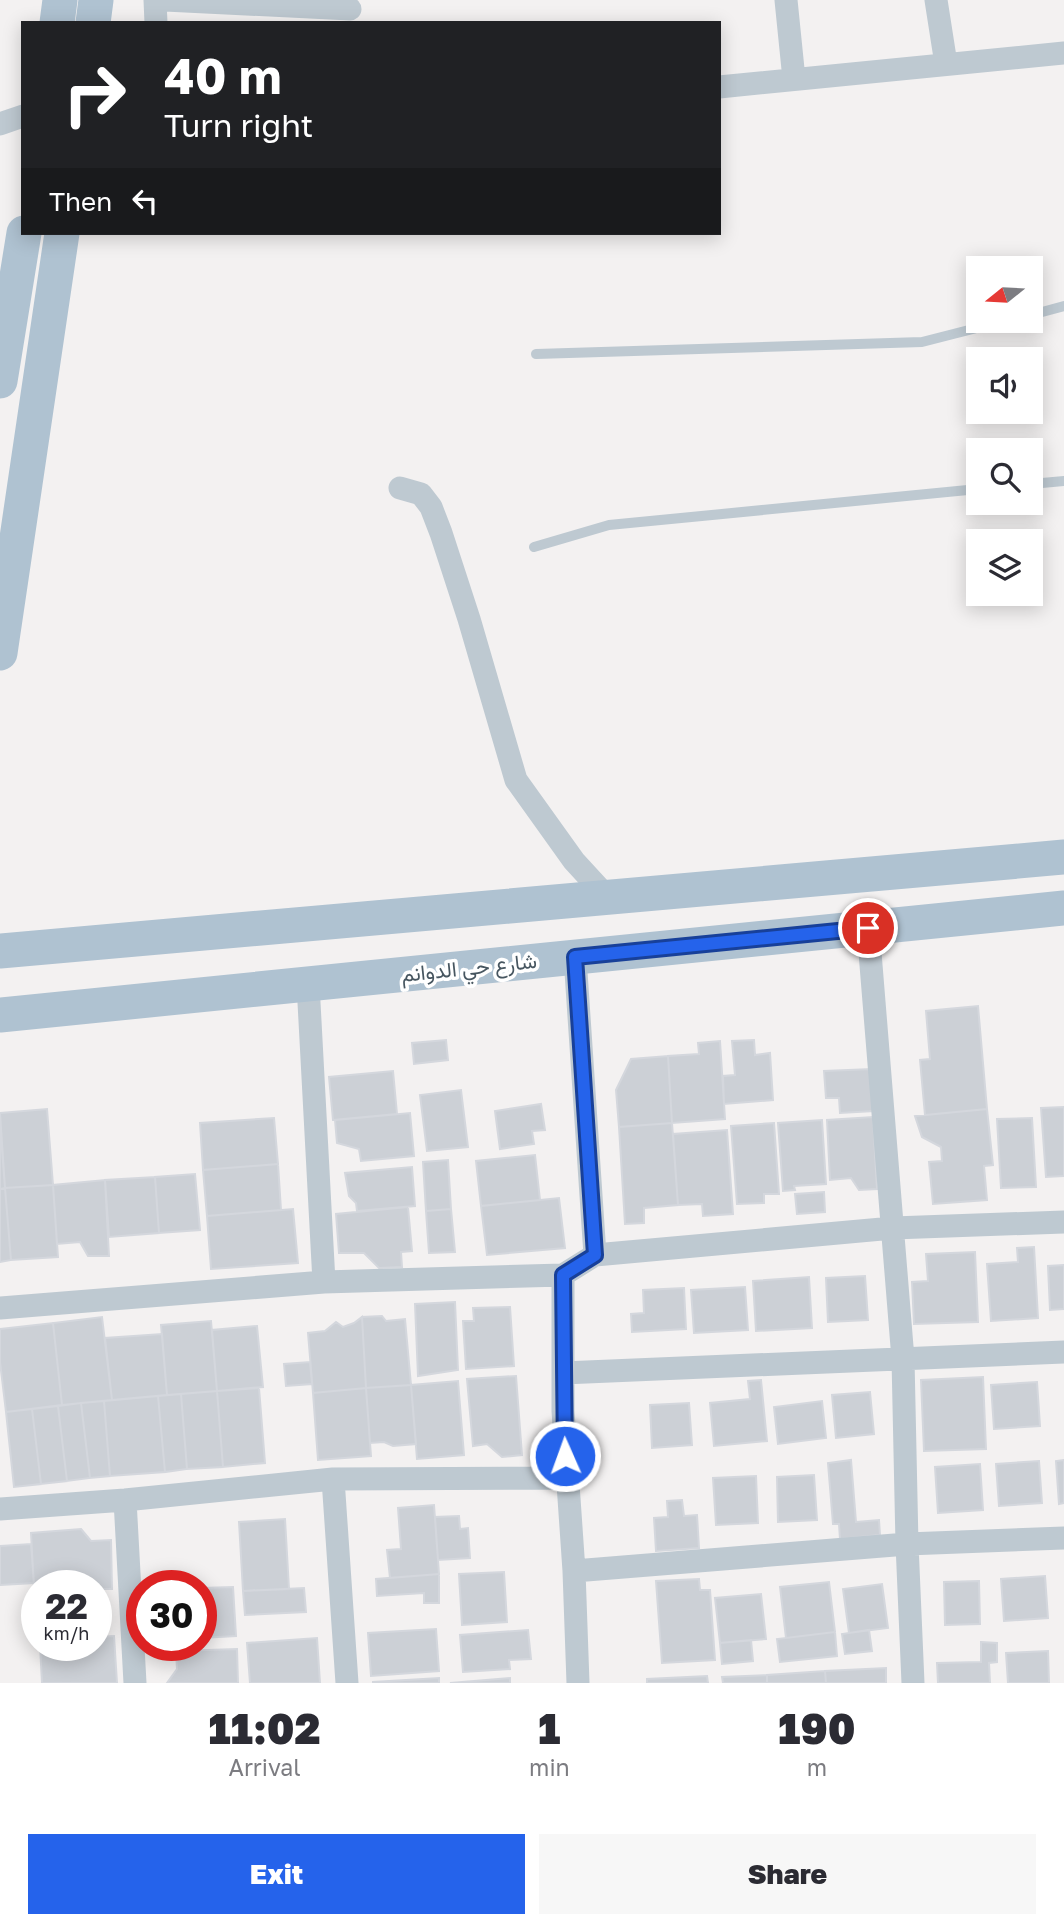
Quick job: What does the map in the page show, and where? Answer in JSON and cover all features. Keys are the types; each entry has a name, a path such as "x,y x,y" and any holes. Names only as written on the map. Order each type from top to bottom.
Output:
{"main road":[{"path":"57,21 60,0"},
{"path":"93,21 96,0"},
{"path":"0,382 24,235"},
{"path":"0,653 62,235"},
{"path":"0,951 1064,857"},
{"name":"شارع حي الدوانم","path":"0,1015 1064,908"}],"street":[{"path":"155,0 156,21"},
{"path":"165,0 351,10"},
{"path":"786,0 794,79"},
{"path":"936,0 946,64"},
{"path":"721,86 1064,53"},
{"path":"0,124 21,118"},
{"path":"400,488 421,494 442,533 516,780 574,861 608,898"},
{"path":"868,928 903,1359 913,1683"},
{"path":"575,957 595,1255"},
{"path":"308,984 324,1282"},
{"path":"0,1308 324,1282 563,1275 595,1255 893,1228 1064,1222"},
{"path":"563,1275 566,1478 574,1571 578,1683"},
{"path":"563,1373 1064,1352"},
{"path":"0,1509 125,1500 333,1479 566,1478"},
{"path":"333,1479 347,1683"},
{"path":"125,1500 135,1683"},
{"path":"574,1571 907,1544 1064,1538"}],"lane":[{"path":"1043,311 1064,306"},
{"path":"536,354 922,342 966,331"},
{"path":"1043,483 1064,481"},
{"path":"534,547 609,525 966,490"}],"building":[{"path":"978,1006 987,1109 925,1115 920,1060 930,1059 926,1011"},
{"path":"446,1040 448,1060 414,1064 412,1043"},
{"path":"754,1040 755,1055 770,1053 773,1100 724,1104 723,1076 735,1075 732,1041"},
{"path":"720,1041 725,1119 672,1123 668,1056 699,1054 698,1043"},
{"path":"668,1056 672,1123 619,1127 616,1090 631,1059"},
{"path":"872,1069 874,1111 840,1113 839,1098 826,1098 824,1071"},
{"path":"393,1071 397,1114 333,1120 329,1077"},
{"path":"461,1090 468,1147 427,1151 420,1095"},
{"path":"541,1104 545,1130 532,1131 534,1144 500,1149 495,1111"},
{"path":"1064,1107 1064,1176 1046,1177 1041,1108"},
{"path":"47,1109 53,1185 5,1188 0,1113"},
{"path":"987,1109 993,1165 984,1166 987,1200 933,1204 929,1162 942,1161 941,1147 922,1137 915,1116"},
{"path":"410,1113 414,1156 361,1161 359,1149 337,1143 335,1120"},
{"path":"873,1117 877,1189 859,1190 851,1178 830,1180 827,1120"},
{"path":"274,1118 278,1164 203,1170 200,1123"},
{"path":"1032,1118 1036,1187 1001,1188 997,1119"},
{"path":"822,1120 826,1184 794,1186 795,1190 783,1191 778,1123"},
{"path":"672,1123 678,1205 644,1208 644,1223 625,1224 619,1127"},
{"path":"774,1123 779,1194 764,1194 764,1203 737,1204 731,1126"},
{"path":"0,1124 5,1188 0,1189"},
{"path":"727,1130 733,1214 703,1216 702,1204 678,1205 673,1134"},
{"path":"535,1155 540,1200 481,1206 476,1161"},
{"path":"448,1160 451,1209 426,1211 423,1162"},
{"path":"278,1164 281,1210 207,1216 203,1170"},
{"path":"412,1167 415,1206 357,1211 356,1203 349,1196 345,1173"},
{"path":"195,1174 200,1230 159,1233 155,1177"},
{"path":"155,1177 159,1233 109,1237 105,1180"},
{"path":"105,1180 109,1256 88,1256 80,1242 57,1244 53,1185"},
{"path":"53,1185 58,1257 11,1260 5,1188"},
{"path":"5,1188 11,1260 0,1262 0,1189"},
{"path":"824,1192 825,1212 797,1214 795,1194"},
{"path":"559,1198 565,1248 487,1255 481,1206"},
{"path":"408,1207 412,1251 401,1252 402,1267 379,1268 364,1253 339,1253 336,1214"},
{"path":"293,1209 298,1263 211,1269 207,1216"},
{"path":"451,1209 455,1252 429,1253 426,1211"},
{"path":"1034,1247 1038,1318 991,1321 987,1264 1018,1262 1017,1248"},
{"path":"975,1252 978,1322 914,1324 912,1282 928,1281 926,1254"},
{"path":"1064,1265 1064,1309 1050,1310 1048,1266"},
{"path":"865,1276 868,1320 828,1322 826,1278"},
{"path":"809,1277 812,1328 756,1331 753,1281"},
{"path":"745,1287 748,1330 694,1333 691,1290"},
{"path":"684,1288 686,1329 632,1332 631,1314 644,1313 643,1290"},
{"path":"455,1302 458,1370 418,1376 415,1304"},
{"path":"510,1307 514,1366 466,1369 463,1321 474,1321 473,1308"},
{"path":"382,1316 386,1321 405,1319 411,1385 366,1388 362,1317"},
{"path":"102,1317 112,1400 62,1405 53,1323"},
{"path":"362,1317 366,1388 313,1393 308,1333 325,1331 336,1322 343,1327"},
{"path":"211,1321 217,1391 167,1395 161,1325"},
{"path":"53,1323 62,1405 6,1412 0,1362 0,1329"},
{"path":"257,1326 263,1387 217,1391 212,1330"},
{"path":"162,1334 167,1395 112,1400 105,1338"},
{"path":"310,1362 312,1384 286,1386 284,1364"},
{"path":"516,1376 522,1455 502,1457 487,1444 473,1446 467,1379"},
{"path":"983,1377 986,1449 924,1451 921,1380"},
{"path":"761,1380 767,1441 714,1446 710,1403 750,1399 748,1381"},
{"path":"458,1381 464,1455 417,1459 411,1385"},
{"path":"1037,1382 1040,1426 994,1429 991,1385"},
{"path":"411,1385 416,1444 393,1446 384,1442 370,1443 366,1388"},
{"path":"259,1388 265,1463 223,1467 217,1391"},
{"path":"366,1388 371,1456 318,1460 313,1393"},
{"path":"217,1391 223,1467 187,1469 181,1394"},
{"path":"870,1392 874,1434 836,1438 832,1395"},
{"path":"181,1394 187,1469 165,1472 158,1396"},
{"path":"158,1396 165,1472 110,1476 104,1401"},
{"path":"104,1401 110,1476 90,1478 81,1403"},
{"path":"822,1401 826,1438 778,1444 774,1407"},
{"path":"81,1403 90,1478 67,1481 58,1406"},
{"path":"689,1403 692,1445 652,1448 650,1405"},
{"path":"58,1406 67,1481 41,1484 32,1409"},
{"path":"32,1409 41,1484 14,1487 6,1412"},
{"path":"851,1460 856,1522 879,1520 880,1535 840,1539 839,1524 833,1524 828,1463"},
{"path":"1064,1460 1064,1503 1059,1504 1056,1461"},
{"path":"1039,1461 1042,1503 999,1506 996,1464"},
{"path":"980,1464 983,1510 938,1513 935,1467"},
{"path":"814,1475 817,1520 778,1522 777,1477"},
{"path":"756,1476 758,1523 716,1525 713,1478"},
{"path":"682,1500 684,1516 697,1515 699,1548 656,1551 654,1518 668,1517 667,1501"},
{"path":"434,1505 439,1574 390,1578 387,1550 401,1549 398,1508"},
{"path":"459,1516 460,1529 468,1528 470,1558 438,1560 435,1517"},
{"path":"285,1519 289,1589 243,1591 239,1522"},
{"path":"81,1529 91,1541 111,1540 112,1570 33,1570 31,1533"},
{"path":"31,1544 33,1570 21,1570 21,1584 0,1585 0,1546"},
{"path":"504,1572 507,1622 462,1625 459,1574"},
{"path":"439,1574 439,1603 424,1603 424,1593 377,1596 376,1579"},
{"path":"1045,1576 1048,1618 1004,1621 1001,1579"},
{"path":"699,1579 700,1590 710,1590 715,1660 662,1663 656,1581"},
{"path":"979,1581 980,1624 945,1625 944,1582"},
{"path":"829,1582 835,1632 786,1638 780,1587"},
{"path":"882,1584 888,1628 849,1633 843,1589"},
{"path":"233,1587 236,1636 217,1637 217,1588"},
{"path":"304,1588 306,1612 245,1615 243,1591"},
{"path":"761,1594 766,1639 720,1643 715,1598"},
{"path":"436,1629 439,1671 371,1676 368,1633"},
{"path":"528,1630 531,1659 509,1660 510,1669 463,1672 460,1635"},
{"path":"869,1630 872,1651 845,1654 842,1634"},
{"path":"835,1632 837,1656 780,1662 777,1639"},
{"path":"112,1636 117,1683 42,1683 41,1661 112,1661"},
{"path":"317,1638 320,1683 250,1683 247,1643"},
{"path":"751,1640 753,1661 722,1664 720,1643"},
{"path":"981,1642 997,1643 997,1662 989,1663 990,1683 938,1683 937,1663 981,1662"},
{"path":"237,1649 238,1683 167,1683 177,1669 177,1661 217,1661 217,1650"},
{"path":"1048,1651 1049,1683 1008,1683 1006,1653"},
{"path":"886,1668 886,1683 826,1683 825,1671"},
{"path":"825,1671 826,1683 767,1683 767,1675"},
{"path":"767,1675 767,1683 723,1683 722,1677"},
{"path":"707,1676 708,1683 647,1683 647,1679"},
{"path":"439,1678 439,1683 373,1683 373,1682"},
{"path":"510,1678 510,1683 450,1683"}],"route":[{"path":"565,1456 563,1275 595,1255 575,957 868,928"}]}
